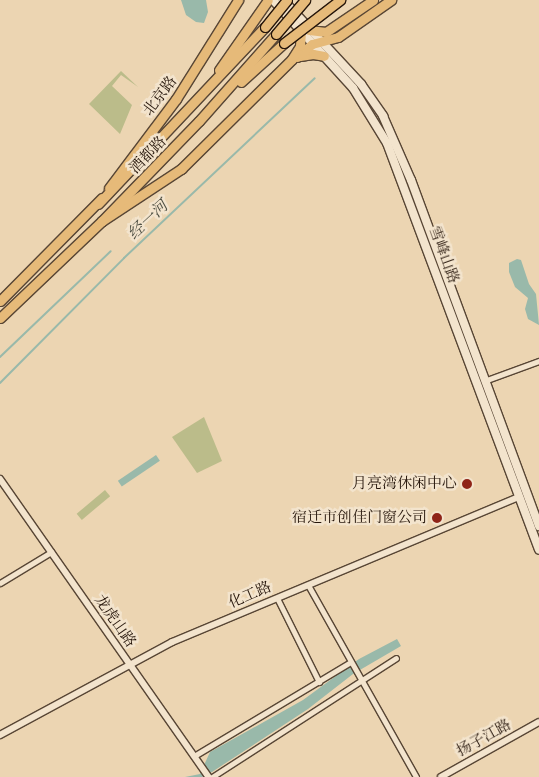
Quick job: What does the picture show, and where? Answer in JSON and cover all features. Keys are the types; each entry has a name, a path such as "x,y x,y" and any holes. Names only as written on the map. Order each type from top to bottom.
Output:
{"main road":[{"name":"北京路","path":"98,204 176,99 238,0"},
{"path":"195,102 268,0"},
{"name":"雪峰山路","path":"273,0 305,31 312,44 328,54 370,96 387,123 539,526"},
{"name":"酒都路","path":"0,301 98,204 195,102 266,27 285,0"},
{"path":"285,0 305,31 322,43 328,54 302,54 285,67"},
{"name":"酒都路","path":"0,318 102,221 199,121 305,0"},
{"path":"199,121 284,43 340,0"},
{"path":"305,31 326,32 373,0"},
{"path":"102,221 181,169 285,67 312,44 322,43 338,37 391,0"},
{"path":"374,13 397,0"},
{"path":"285,67 297,52 305,31"},
{"name":"雪峰山路","path":"328,54 366,105 387,143 539,548"}],"street":[{"path":"484,381 539,361"},
{"name":"龙虎山路","path":"0,479 210,777"},
{"name":"化工路","path":"0,735 129,663 519,496"},
{"path":"0,583 51,552"},
{"path":"308,585 349,663 416,777"},
{"path":"277,598 319,682"},
{"path":"210,777 311,714 359,679 396,658"},
{"path":"194,756 349,663"},
{"name":"扬子江路","path":"441,777 539,722"}],"green space":[{"path":"121,71 138,87 121,75 112,86 132,105 120,134 89,104"},
{"path":"204,417 222,461 197,473 172,437"},
{"path":"105,490 110,496 82,520 77,514"}],"shaded area":[{"path":"181,0 206,0 208,12 204,23 196,22 186,15"},
{"path":"517,259 521,260 529,284 536,294 539,325 528,319 525,309 528,298 515,287 509,272 509,263"},
{"path":"156,455 160,461 122,487 118,481"},
{"path":"397,639 401,646 353,674 308,709 212,772 202,777 185,777 200,774 210,752 303,700 359,659"}],"waterway":[{"name":"经一河","path":"0,383 124,258 315,78"},
{"name":"经一河","path":"0,357 111,251"}],"place":[{"name":"月亮湾休闲中心","path":"467,484"},
{"name":"宿迁市创佳门窗公司","path":"437,518"}]}
